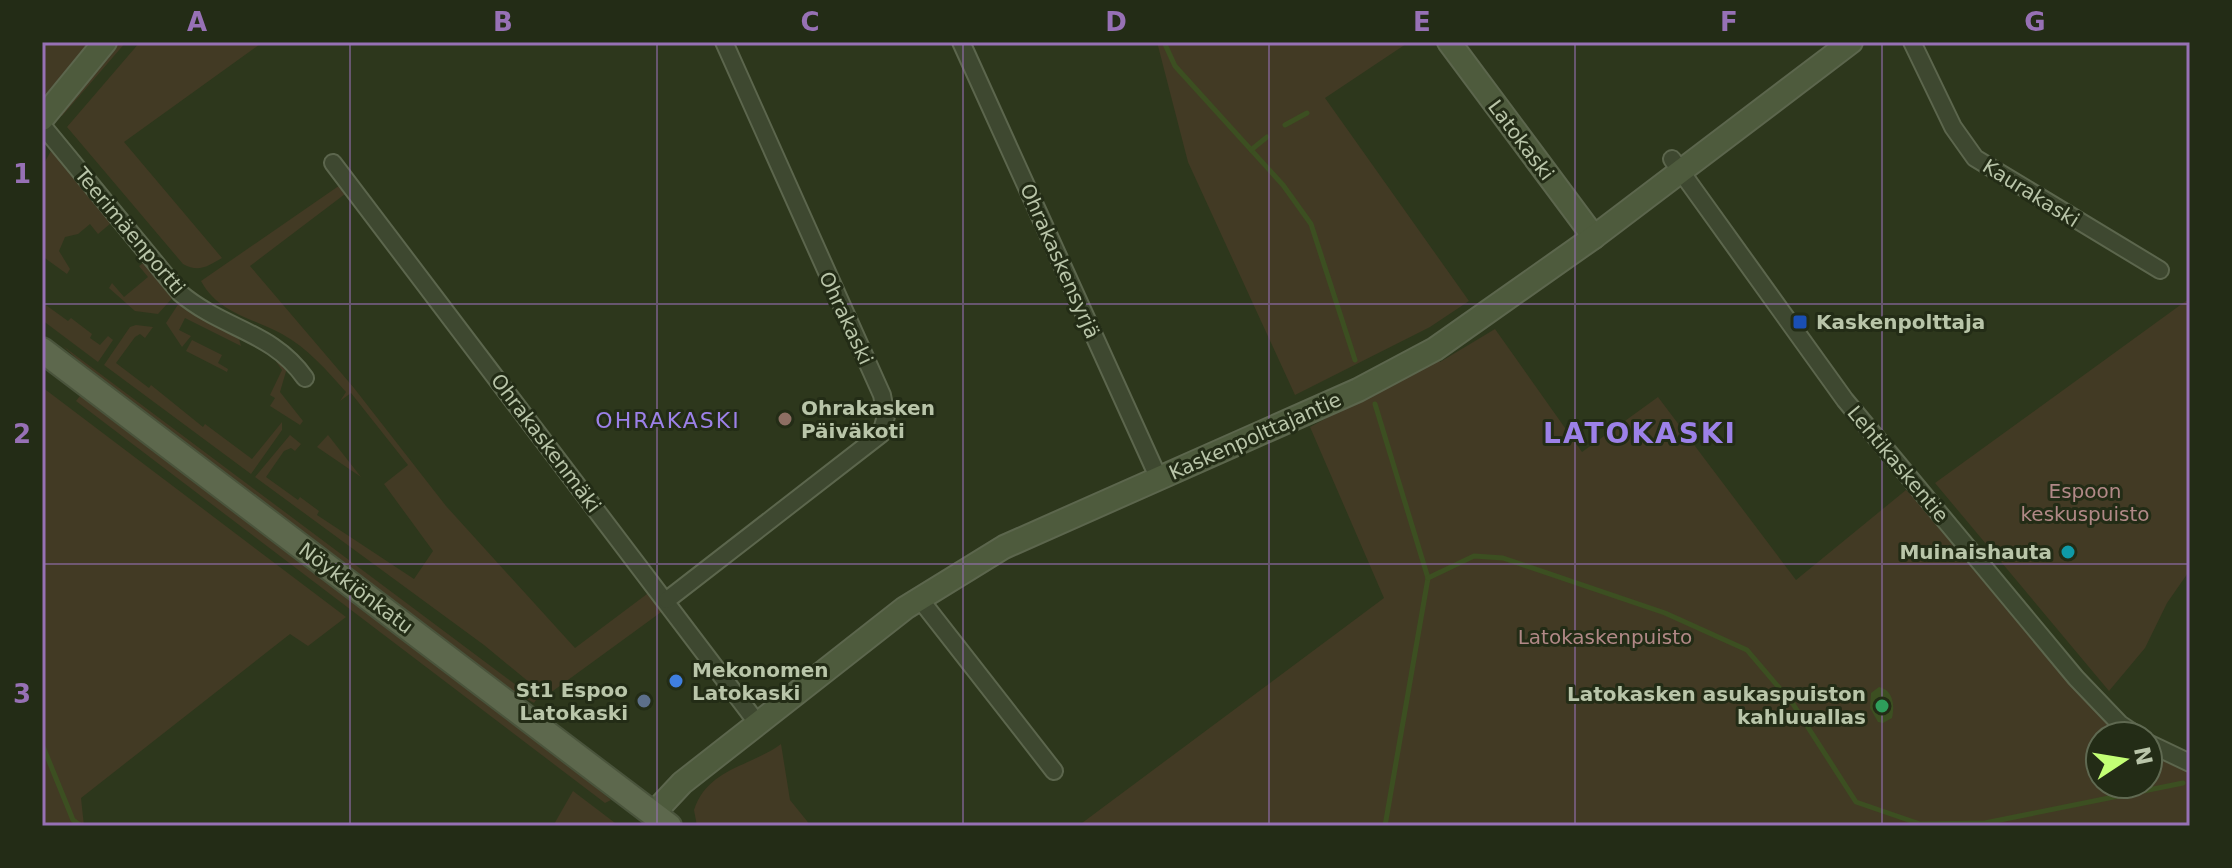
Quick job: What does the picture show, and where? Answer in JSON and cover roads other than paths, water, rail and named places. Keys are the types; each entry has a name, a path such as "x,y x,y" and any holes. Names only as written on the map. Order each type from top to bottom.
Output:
{"main road":[{"name":"Nöykkiönkatu","path":"42,350 661,820"}],"street":[{"path":"42,122 105,42"},
{"name":"Ohrakaski","path":"667,600 886,427 882,395 724,42"},
{"name":"Ohrakaskensyrjä","path":"961,42 1159,479"},
{"name":"Latokaski","path":"1449,42 1594,237"},
{"name":"Kaskenpolttajantie","path":"661,820 682,783 919,598 1004,547 1358,390 1435,349 1594,237 1676,166 1851,42"},
{"name":"Kaurakaski","path":"1912,42 1953,127 1975,158 2160,270"},
{"name":"Teerimäenportti","path":"42,122 180,293 209,316 276,346 305,378"},
{"name":"Ohrakaskenmäki","path":"333,163 758,724"},
{"name":"Lehtikaskentie","path":"1676,166 1840,394 2076,678 2116,720"},
{"path":"919,598 1054,771"},
{"path":"2164,751 2190,763"}],"waterway":[{"path":"1164,42 1175,66 1283,185 1311,224 1355,360"},
{"path":"1285,125 1307,113"},
{"path":"1251,150 1267,137"},
{"path":"1375,404 1428,578 1385,826"},
{"path":"1428,578 1474,556 1503,558 1665,613 1747,650 1793,704 1856,802 1920,824 1985,823 2183,783"},
{"path":"42,744 73,820 81,826"}],"place":[{"name":"Kaskenpolttaja","path":"1800,322"},
{"name":"Ohrakasken Päiväkoti","path":"785,419"},
{"name":"Muinaishauta","path":"2068,552"},
{"name":"Mekonomen Latokaski","path":"676,681"},
{"name":"St1 Espoo Latokaski","path":"644,701"},
{"name":"Latokasken asukaspuiston kahluuallas","path":"1882,706"}],"district":[{"name":"OHRAKASKI","path":"668,420"},
{"name":"LATOKASKI","path":"1640,433"}],"park label":[{"name":"Espoon keskuspuisto","path":"2085,502"},
{"name":"Latokaskenpuisto","path":"1605,637"}]}
